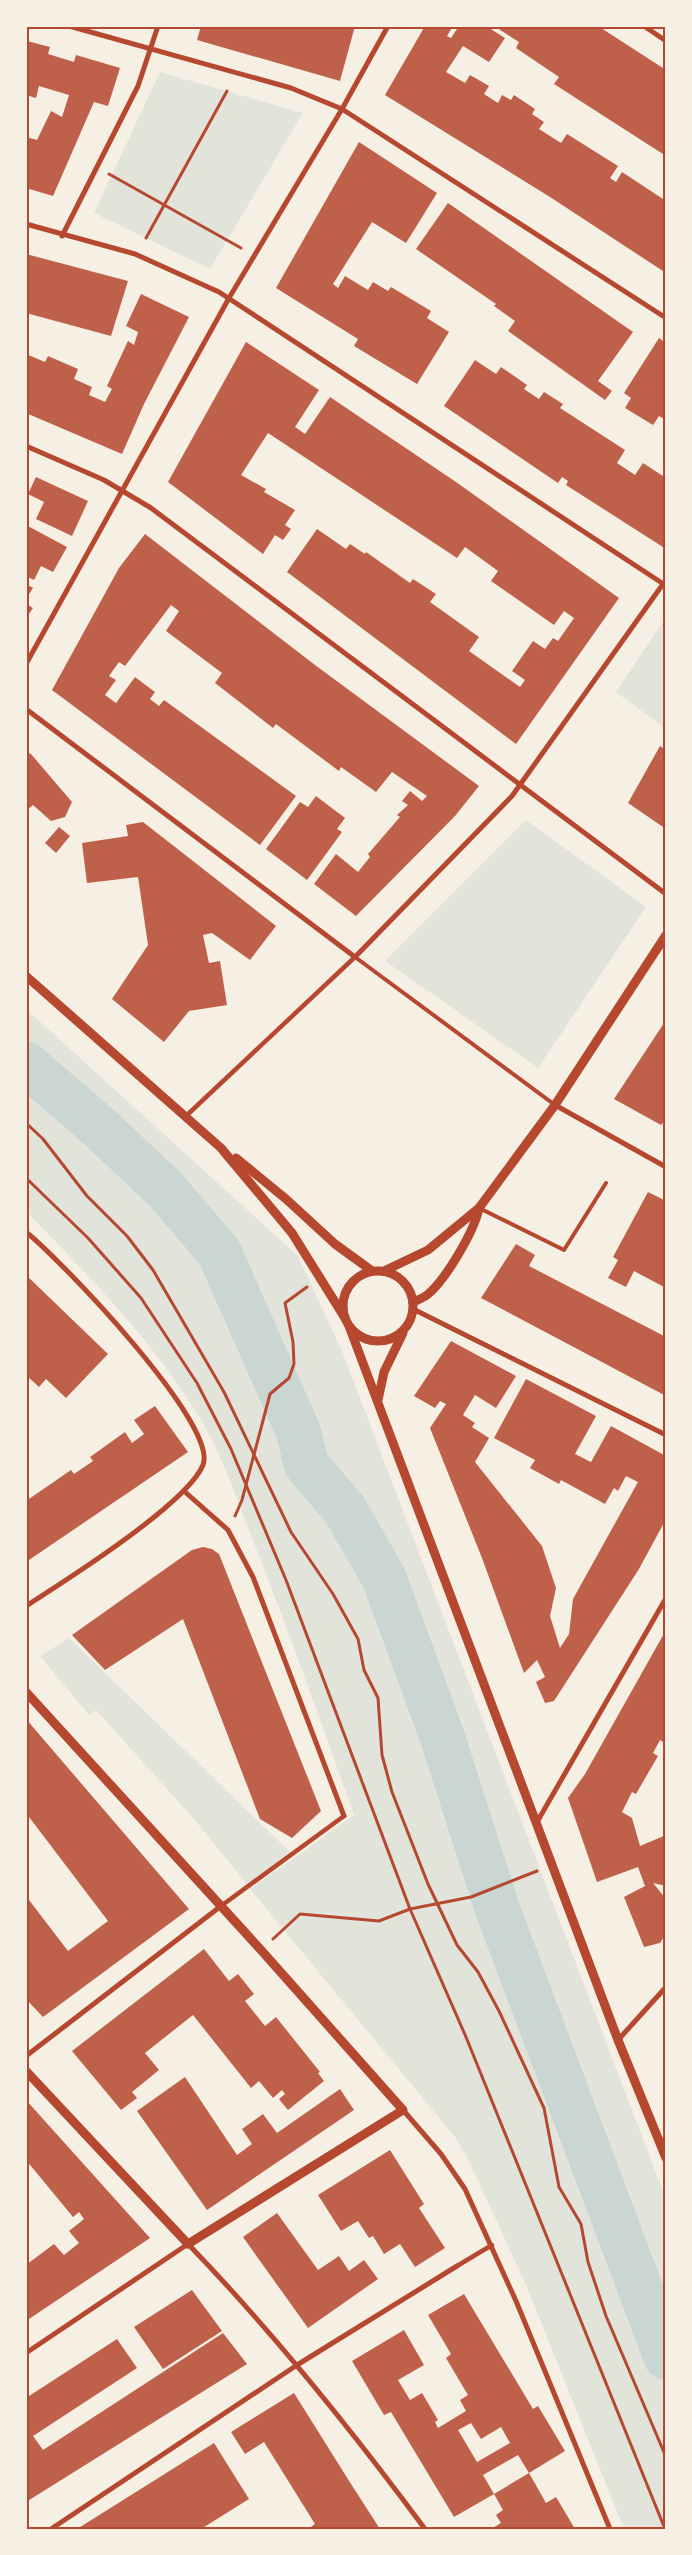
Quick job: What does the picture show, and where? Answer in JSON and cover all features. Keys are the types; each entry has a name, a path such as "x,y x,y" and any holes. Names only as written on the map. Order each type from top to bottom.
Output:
{"street":[{"path":"69,26 291,88 342,109 666,318"},
{"path":"62,236 138,86 158,26"},
{"path":"26,664 229,298 342,109 388,26"},
{"path":"644,26 666,41"},
{"path":"26,224 62,236 135,254 192,278 229,298 665,585 521,786 355,957 186,1116"},
{"path":"26,446 66,462 122,490 176,526 666,894"},
{"path":"26,709 355,957"},
{"path":"408,1325 394,1337 376,1341 358,1335 347,1322 343,1306 348,1288 361,1275 372,1271 384,1271 428,1250 479,1208 555,1105 666,935"},
{"path":"26,976 222,1148 256,1173 335,1244 372,1271"},
{"path":"555,1105 666,1168"},
{"path":"222,1148 292,1232 322,1277 347,1322 618,2040 666,2158"},
{"path":"413,1305 427,1295 441,1280 472,1231 479,1208"},
{"path":"26,1232 90,1293 120,1326 165,1386 197,1435 205,1453 204,1463 184,1491 126,1537 26,1606"},
{"path":"378,1400 390,1356 408,1325 413,1305 410,1291 404,1282 384,1271"},
{"path":"413,1305 666,1435"},
{"path":"26,2056 221,1906 344,1816 253,1577 228,1530 184,1491"},
{"path":"537,1822 666,1598"},
{"path":"26,1692 261,1950 403,2110 459,2178 492,2245 610,2529"},
{"path":"618,2040 666,1987"},
{"path":"26,2071 244,2303 298,2365 425,2529"},
{"path":"26,2353 188,2244 403,2110"},
{"path":"51,2529 298,2365 492,2245"}],"lane":[{"path":"355,957 555,1105"},
{"path":"479,1208 564,1250 606,1183"}],"path":[{"path":"146,238 227,91"},
{"path":"97,167 255,256"},
{"path":"26,1123 43,1139 87,1196 127,1236 153,1270 224,1392 291,1532 333,1594 358,1639 364,1670 378,1698 382,1755 392,1792 437,1903 457,1945 478,1972 499,2011 544,2108 558,2187 581,2224 588,2262 606,2316 666,2457"},
{"path":"26,1178 88,1238 141,1298 197,1383 224,1434 286,1580 410,1910 466,2037 665,2529"},
{"path":"228,1530 239,1508 270,1394 288,1378 294,1364 293,1342 285,1304 322,1277"},
{"path":"261,1950 300,1914 379,1920 437,1903 471,1897 532,1874 552,1862"}],"shaded area":[{"path":"160,72 303,113 210,269 94,213"},
{"path":"666,617 666,729 616,692"},
{"path":"526,820 646,907 538,1068 385,961"},
{"path":"26,1009 298,1256 342,1351 666,2199 666,2529 624,2529 527,2287 468,2159 455,2137 250,1889 354,1815 265,1572 226,1472 204,1425 177,1383 137,1331 94,1282 26,1211"},
{"path":"69,1638 290,1852 247,1884 193,1818 96,1710 89,1715 40,1656"}],"building":[{"path":"201,26 355,26 340,81 197,40"},
{"path":"425,26 453,26 447,36 451,38 459,26 486,26 505,38 489,62 463,46 446,72 465,83 470,75 489,86 484,94 498,103 502,95 511,100 514,95 535,109 532,114 544,122 539,129 561,143 567,134 618,166 610,178 616,182 622,172 666,201 666,273 550,197 385,95"},
{"path":"494,26 598,26 666,70 666,156 554,84 559,77 516,48 519,42"},
{"path":"27,41 50,47 48,54 74,62 76,55 120,68 108,106 94,102 53,196 26,188 26,137 37,140 51,111 62,117 69,95 39,86 36,98 26,95"},
{"path":"359,142 437,193 406,243 372,222 333,284 338,288 345,276 368,290 373,282 388,291 391,287 431,311 427,318 449,332 417,384 354,346 358,339 276,288"},
{"path":"448,203 633,332 598,381 612,391 605,400 508,331 515,321 494,306 496,304 416,249"},
{"path":"26,254 128,281 111,336 26,313"},
{"path":"141,294 189,317 144,404 122,454 26,413 26,354 45,362 48,356 78,369 74,379 92,387 89,395 105,402 112,389 107,386 128,341 134,345 138,332 126,326"},
{"path":"659,338 666,343 666,420 659,416 653,425 625,408 631,398 624,393"},
{"path":"246,342 319,390 295,427 305,434 330,397 456,482 619,598 516,744 287,572 317,529 346,549 350,544 365,554 366,552 410,583 413,579 436,594 430,602 479,637 469,651 520,687 525,680 512,671 533,641 545,649 553,638 558,641 574,618 564,611 554,625 491,581 498,571 465,547 457,558 268,433 241,475 266,489 264,492 295,510 285,525 291,529 283,540 275,535 263,554 168,482"},
{"path":"475,360 496,374 501,367 527,385 524,389 539,399 544,392 563,404 560,408 625,450 617,463 635,475 643,463 666,478 666,549 566,485 568,481 562,477 558,483 444,406"},
{"path":"36,477 88,501 72,536 36,519 44,502 28,494"},
{"path":"26,525 67,547 53,572 41,566 34,580 26,576"},
{"path":"145,534 315,665 479,786 455,816 356,916 314,884 336,854 358,872 370,857 368,854 400,817 397,815 408,805 402,801 410,791 422,801 427,796 392,772 376,792 341,767 339,771 276,724 273,728 215,683 222,673 166,631 179,611 171,605 125,666 119,662 109,676 116,680 105,695 116,703 135,677 155,692 150,699 159,706 164,700 296,796 260,845 52,690 119,568"},
{"path":"26,584 33,588 26,599"},
{"path":"26,604 33,608 26,618"},
{"path":"660,746 666,750 666,829 628,803"},
{"path":"26,752 31,754 72,802 65,817 51,821 33,805 26,811"},
{"path":"316,796 345,818 337,829 342,832 307,880 266,849 300,802 308,807"},
{"path":"143,822 276,926 250,960 212,933 203,935 209,963 220,961 227,1005 189,1011 164,1042 112,999 148,945 138,877 87,883 82,843 128,836 126,825"},
{"path":"59,827 70,836 56,853 45,843"},
{"path":"666,1020 666,1120 661,1125 614,1099"},
{"path":"648,1192 666,1201 666,1288 634,1271 626,1287 608,1278 618,1260 613,1257"},
{"path":"516,1244 535,1255 529,1266 666,1337 666,1396 481,1298"},
{"path":"26,1275 108,1354 66,1398 46,1379 39,1387 26,1375"},
{"path":"451,1341 516,1376 496,1408 475,1395 463,1415 475,1423 472,1427 489,1438 475,1462 542,1546 556,1588 550,1616 560,1648 569,1634 573,1599 638,1482 626,1476 618,1491 614,1488 605,1504 561,1480 559,1484 530,1468 535,1460 494,1438 526,1379 596,1416 575,1454 591,1462 611,1426 666,1456 666,1519 639,1569 554,1701 545,1703 536,1682 545,1677 537,1660 524,1673 482,1558 430,1428 446,1404 440,1401 435,1408 414,1396"},
{"path":"155,1406 188,1452 26,1562 26,1501 71,1470 74,1474 93,1461 90,1457 125,1432 132,1443 144,1434 134,1420"},
{"path":"203,1547 212,1549 219,1554 321,1811 292,1838 260,1819 183,1619 105,1670 72,1635 192,1550"},
{"path":"666,1630 666,1744 660,1740 653,1753 658,1756 636,1794 632,1792 622,1812 632,1818 640,1846 666,1835 666,1886 653,1883 666,1899 666,1934 660,1943 644,1947 624,1897 645,1886 638,1867 597,1882 568,1798 585,1774"},
{"path":"26,1719 189,1909 43,2017 26,1999 26,1896 68,1951 108,1921 26,1813"},
{"path":"204,1949 229,1981 238,1974 254,1994 245,2001 265,2026 276,2017 320,2072 318,2073 324,2081 288,2110 279,2099 285,2094 282,2090 273,2098 259,2081 251,2088 193,2015 145,2053 159,2070 132,2092 137,2098 121,2110 72,2051"},
{"path":"185,2077 237,2155 252,2144 242,2129 263,2114 277,2133 340,2089 354,2110 207,2210 137,2111"},
{"path":"26,2100 150,2238 26,2321 26,2265 54,2244 64,2255 79,2243 69,2231 84,2219 79,2212 73,2217 26,2160"},
{"path":"390,2150 424,2204 419,2208 445,2248 415,2267 400,2244 384,2254 373,2236 369,2238 358,2221 341,2231 318,2195"},
{"path":"277,2213 318,2270 339,2256 349,2271 364,2260 378,2279 308,2328 243,2237"},
{"path":"192,2290 222,2331 163,2369 134,2327"},
{"path":"464,2294 533,2409 538,2406 565,2451 529,2473 518,2455 483,2475 494,2494 454,2517 391,2412 384,2415 352,2361 404,2330 424,2365 398,2380 410,2400 422,2393 438,2420 435,2422 438,2428 466,2411 460,2400 468,2395 446,2358 451,2354 428,2315","holes":["471,2423 481,2439 501,2427 510,2443 477,2462 458,2430"]},
{"path":"223,2333 247,2364 26,2502 26,2461 29,2459 26,2454 26,2398 117,2339 137,2368 33,2436 43,2450"},
{"path":"294,2393 380,2529 308,2529 315,2524 264,2442 245,2454 231,2432"},
{"path":"214,2443 249,2499 201,2529 77,2529"},
{"path":"529,2473 546,2503 556,2497 575,2529 491,2529 501,2523 496,2515 503,2510 494,2494"}],"waterway":[{"path":"26,1064 100,1128 166,1190 219,1252 299,1433 306,1464 345,1510 384,1578 443,1739 497,1908 666,2357"}]}
